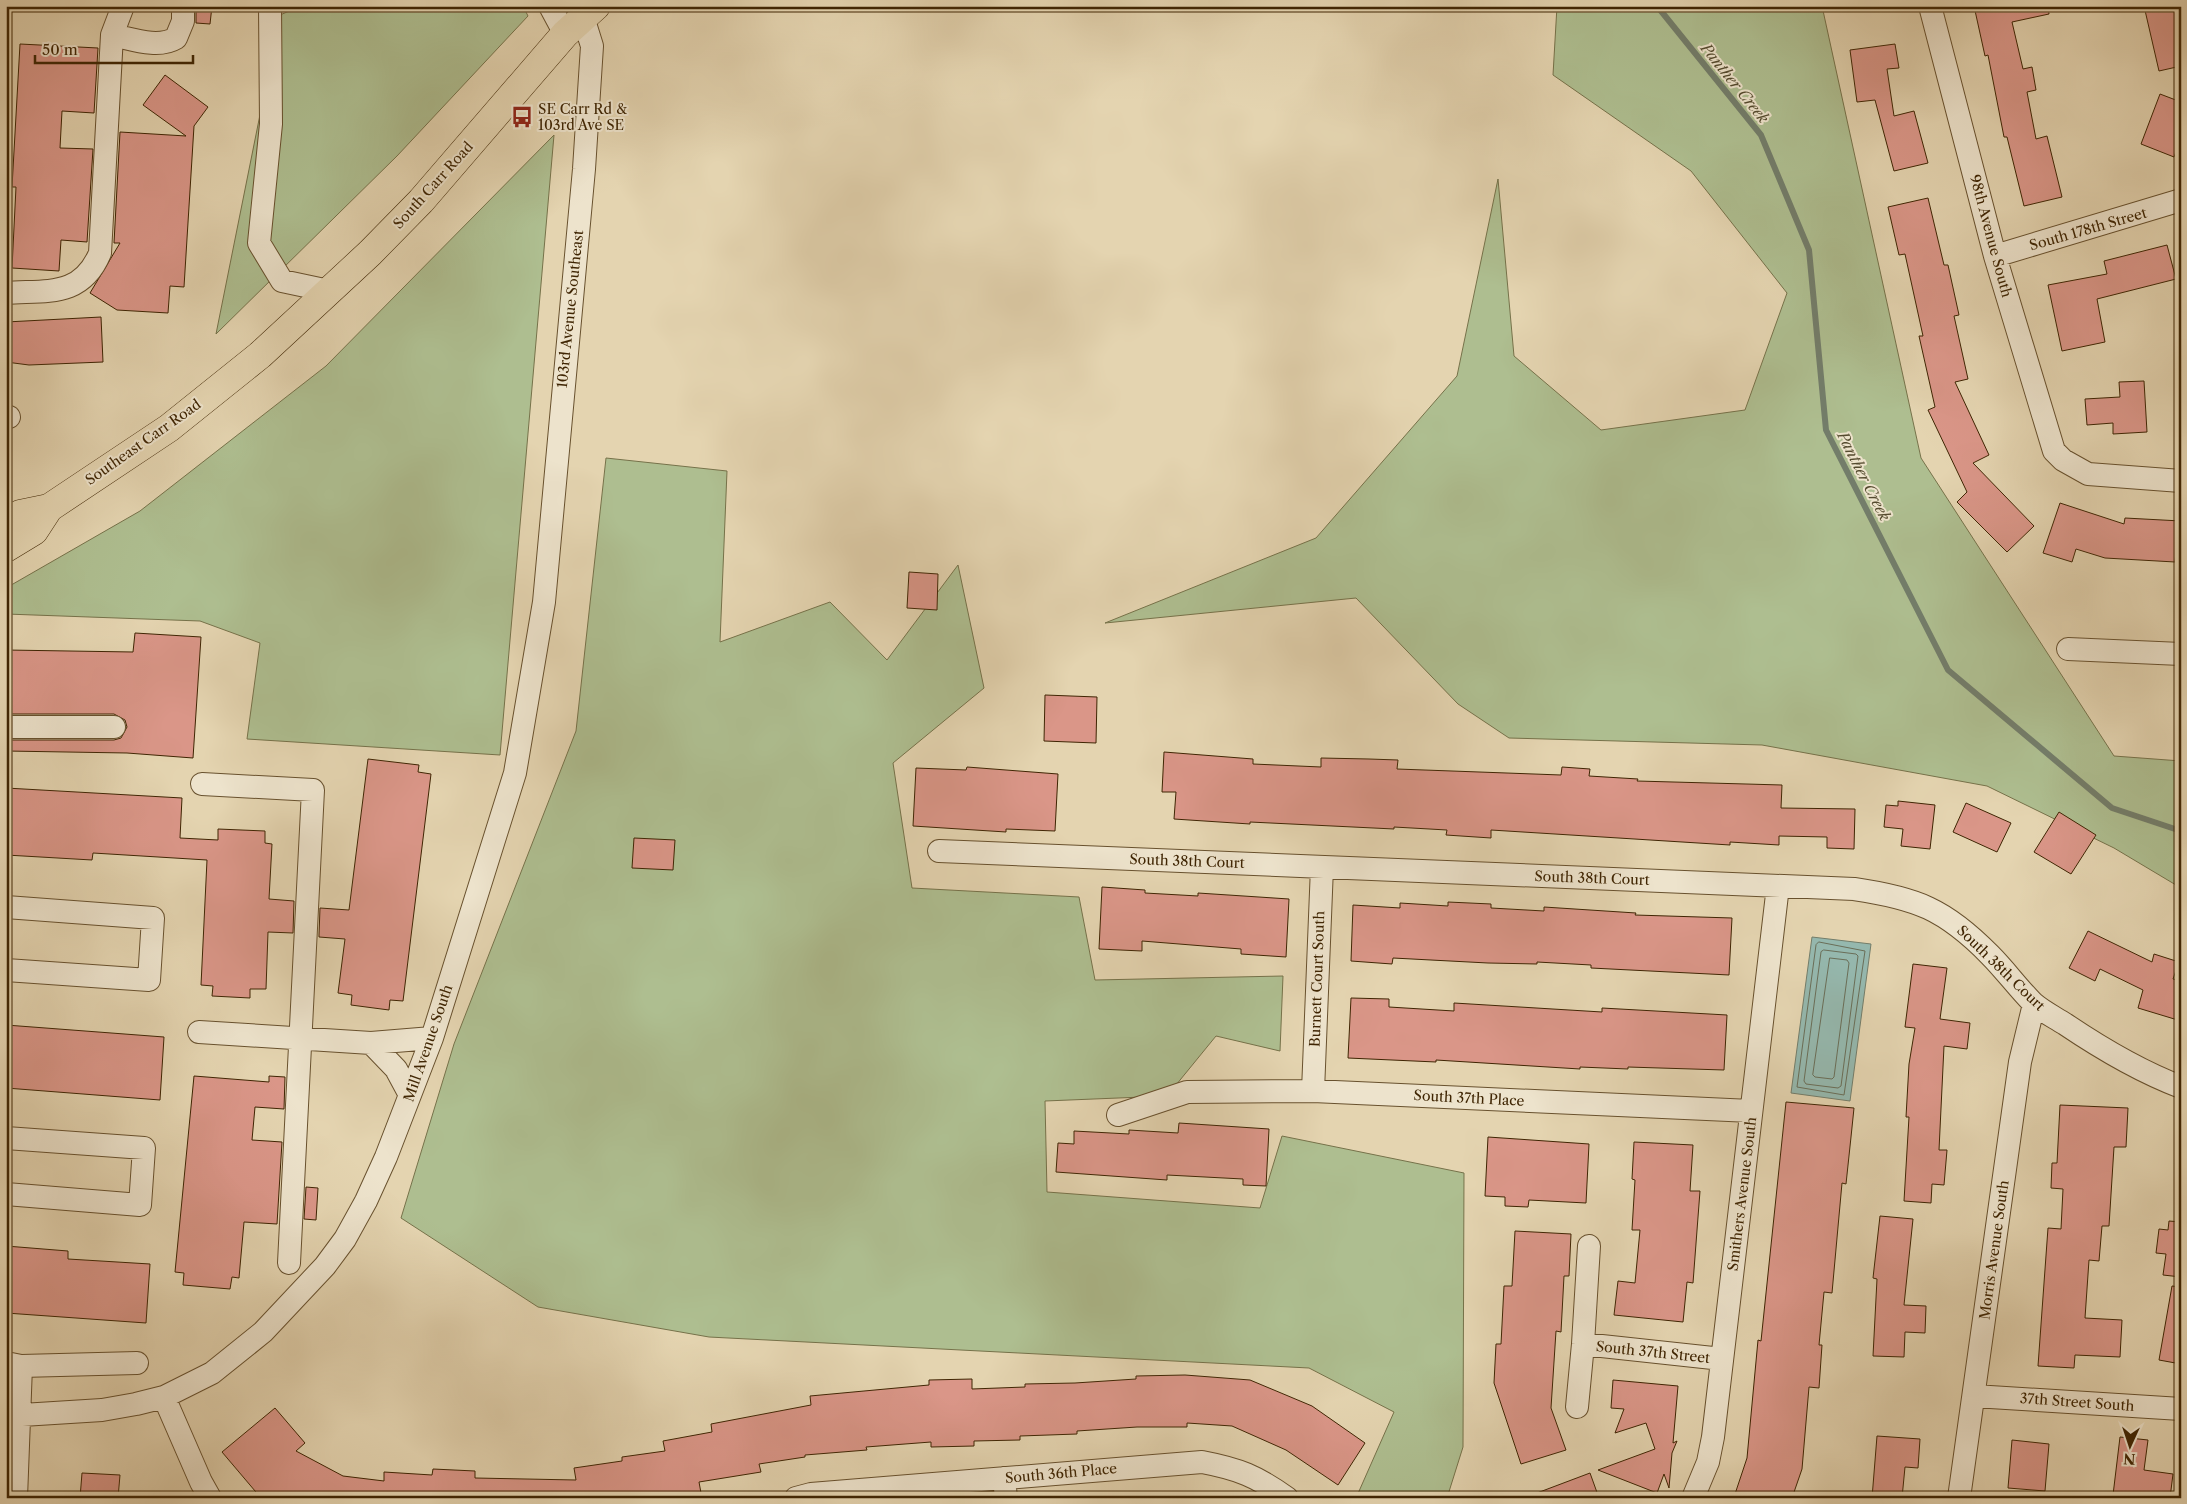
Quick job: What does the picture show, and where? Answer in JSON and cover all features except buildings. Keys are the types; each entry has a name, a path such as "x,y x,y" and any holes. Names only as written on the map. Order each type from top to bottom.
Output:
{"main road":[{"name":"South Carr Road","path":"260,356 421,201 581,19"},
{"name":"Southeast Carr Road","path":"6,521 20,514 49,508 169,428 260,356"},
{"name":"Southeast Carr Road","path":"6,548 34,532 49,508"}],"street":[{"path":"6,293 68,289 79,282 96,263 100,253 112,35 123,6"},
{"path":"112,35 155,43 168,43 176,38 183,21 183,6"},
{"path":"270,6 271,124 259,243 282,281 329,291"},
{"name":"103rd Avenue Southeast","path":"544,602 585,160 592,46 581,19 550,6"},
{"name":"98th Avenue South","path":"1930,6 1995,256 2054,451 2063,460 2088,474 2181,482"},
{"name":"South 178th Street","path":"1995,256 2181,200"},
{"name":"Mill Avenue South","path":"13,1416 102,1410 164,1397 212,1373 263,1332 325,1266 345,1239 366,1201 432,1038 515,773 544,602"},
{"path":"2068,649 2181,654"},
{"path":"6,726 114,727"},
{"path":"202,784 313,790 289,1264"},
{"name":"South 38th Court","path":"939,851 1854,889 1891,894 1925,905 1954,922 1990,955 2034,1004 2104,1051 2153,1077 2181,1087"},
{"name":"Burnett Court South","path":"1313,1091 1322,867"},
{"name":"Smithers Avenue South","path":"1693,1498 1708,1462 1778,886"},
{"path":"6,907 153,918 149,980 6,970"},
{"name":"Morris Avenue South","path":"1959,1498 2020,1062 2034,1004"},
{"path":"200,1032 371,1043 432,1038"},
{"path":"371,1043 396,1069 410,1095"},
{"name":"South 37th Place","path":"1118,1115 1187,1092 1313,1091 1751,1111"},
{"path":"6,1138 144,1148 140,1204 6,1194"},
{"path":"1577,1407 1583,1344 1588,1246"},
{"name":"South 37th Street","path":"1583,1344 1722,1359"},
{"path":"16,1498 13,1416 14,1364 137,1363"},
{"name":"37th Street South","path":"1974,1396 2181,1409"},
{"path":"164,1397 201,1482 210,1498"},
{"name":"South 36th Place","path":"796,1498 811,1494 1005,1488 1202,1462 1234,1468 1266,1482 1288,1498"}],"green space":[{"path":"301,6 523,6 528,16 397,156 216,334 280,15"},
{"path":"1557,6 1822,6 1921,458 2114,756 2181,761 2181,888 2114,848 1987,786 1762,745 1509,738 1458,704 1356,598 1105,623 1316,538 1457,376 1498,179 1514,356 1601,430 1745,410 1787,293 1691,171 1553,75"},
{"path":"554,135 500,755 247,739 260,643 200,621 6,614 6,588 140,511 326,366"},
{"path":"606,458 727,471 720,642 830,602 887,660 958,565 984,688 893,763 912,888 1079,897 1095,980 1283,976 1280,1051 1216,1036 1167,1096 1045,1101 1047,1192 1260,1208 1282,1136 1464,1173 1463,1447 1447,1498 1356,1498 1394,1412 1309,1368 709,1337 538,1307 401,1218 454,1044 576,731"}],"water":[{"path":"1812,937 1871,944 1850,1101 1791,1093"}],"waterway":[{"name":"Panther Creek","path":"1657,6 1761,135 1809,250 1826,430 1948,670 2112,808 2181,831"}],"place":[{"name":"SE Carr Rd & 103rd Ave SE","path":"522,117"}]}
